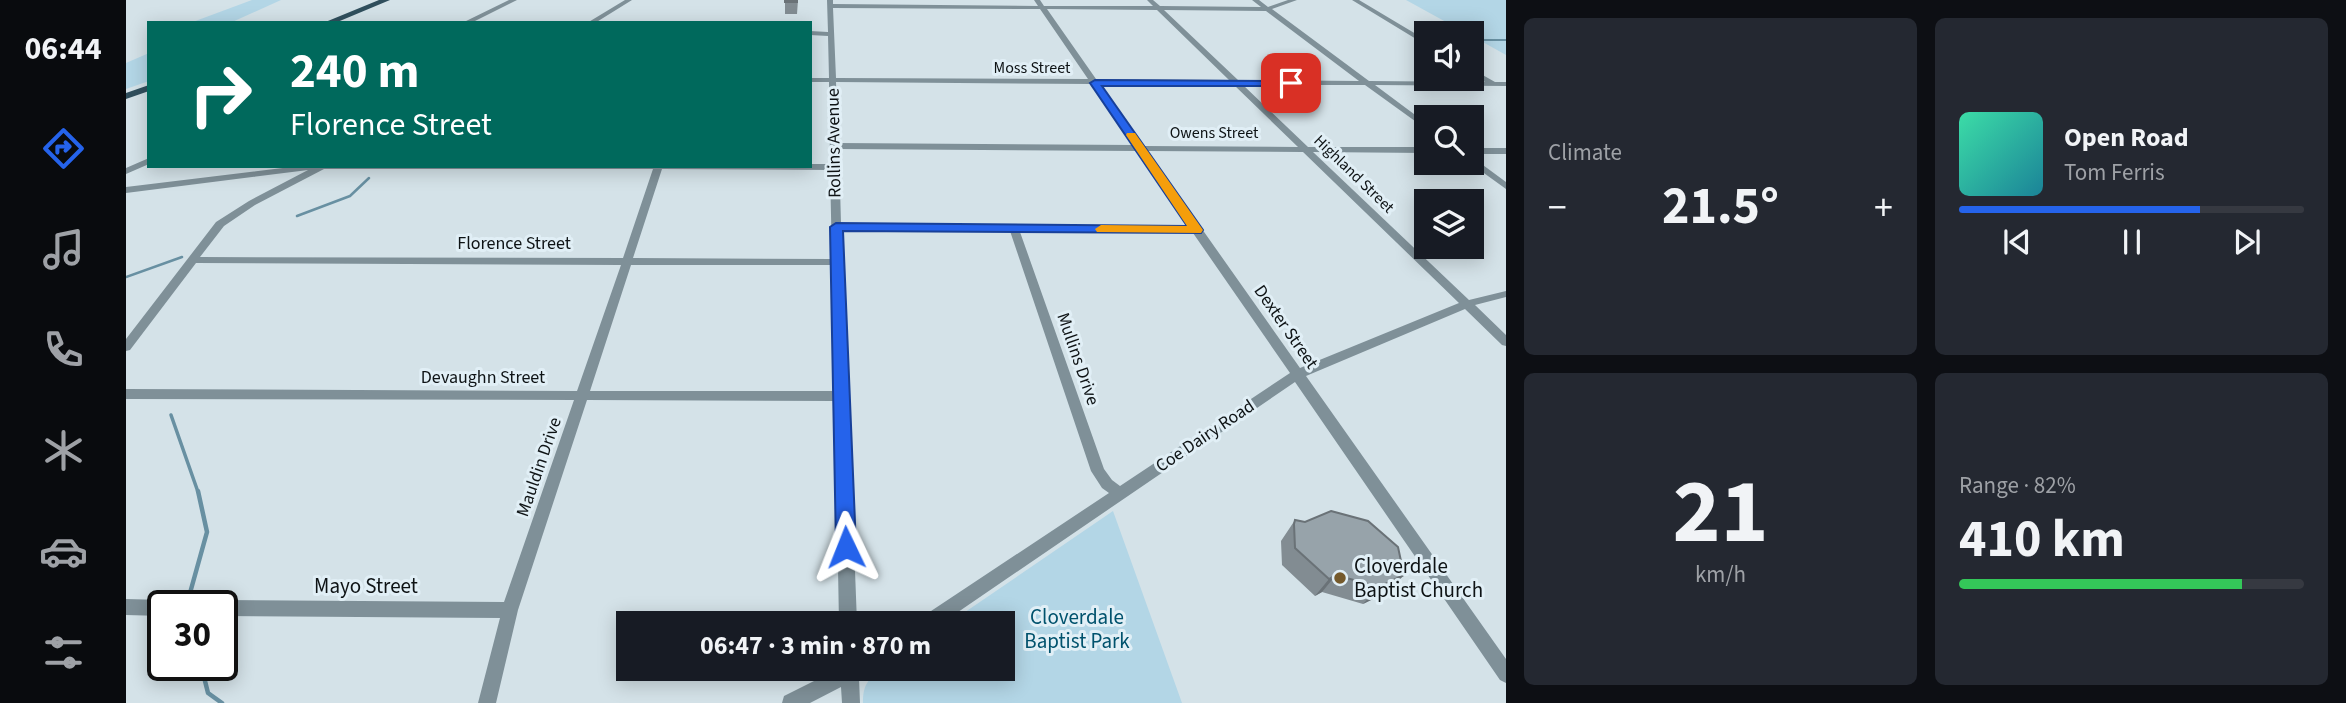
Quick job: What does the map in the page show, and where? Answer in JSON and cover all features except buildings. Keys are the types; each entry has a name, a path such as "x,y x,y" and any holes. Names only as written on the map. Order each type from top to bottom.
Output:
{"main road":[{"path":"332,21 386,0"},
{"path":"126,96 147,89"}],"street":[{"path":"469,21 514,0"},
{"path":"593,21 629,0"},
{"name":"Highland Street","path":"1150,0 1506,342"},
{"path":"1255,0 1414,118"},
{"path":"831,3 1267,9 1294,0"},
{"path":"1354,0 1414,36"},
{"name":"Rollins Avenue","path":"831,3 848,611"},
{"name":"Dexter Street","path":"1040,4 1506,674"},
{"path":"812,33 832,34"},
{"path":"1484,78 1506,91"},
{"name":"Moss Street","path":"812,80 1506,84"},
{"name":"Owens Street","path":"834,146 1414,150"},
{"path":"1484,151 1506,151"},
{"path":"126,171 147,162"},
{"path":"812,167 834,167"},
{"path":"126,190 307,168"},
{"path":"126,347 206,239 228,217 319,168"},
{"name":"Mauldin Drive","path":"487,703 510,610 659,168"},
{"path":"1484,169 1506,186"},
{"path":"836,227 1197,230"},
{"name":"Mullins Drive","path":"1014,229 1098,471 1107,484 1120,494"},
{"name":"Florence Street","path":"191,260 838,262"},
{"name":"Coe Dairy Road","path":"946,611 1298,374 1466,303 1506,294"},
{"name":"Devaughn Street","path":"126,394 841,396"},
{"path":"126,607 147,608"},
{"name":"Mayo Street","path":"238,608 510,610"},
{"path":"791,703 834,681"},
{"path":"851,703 852,681"}],"green space":[{"path":"252,0 281,0 234,21 195,21"},
{"path":"1406,0 1506,0 1506,55 1484,43 1484,21 1444,21"},
{"path":"147,54 147,82 126,89 126,63"},
{"name":"Cloverdale Baptist Park","path":"1113,511 1182,703 863,703 864,691 869,681 1015,681 1015,611 967,611"}],"waterway":[{"path":"1484,40 1506,40"},
{"path":"297,216 350,196 369,178"},
{"path":"126,277 182,257"},
{"path":"171,415 198,492"},
{"path":"191,590 207,532 198,491"},
{"path":"205,681 208,693 222,703"}],"slow traffic":[{"path":"1101,229 1197,230 1131,135"}],"place":[{"name":"Cloverdale Baptist Church","path":"1340,578"}],"route":[{"path":"846,547 836,227 1197,230 1095,83 1291,83"}]}
